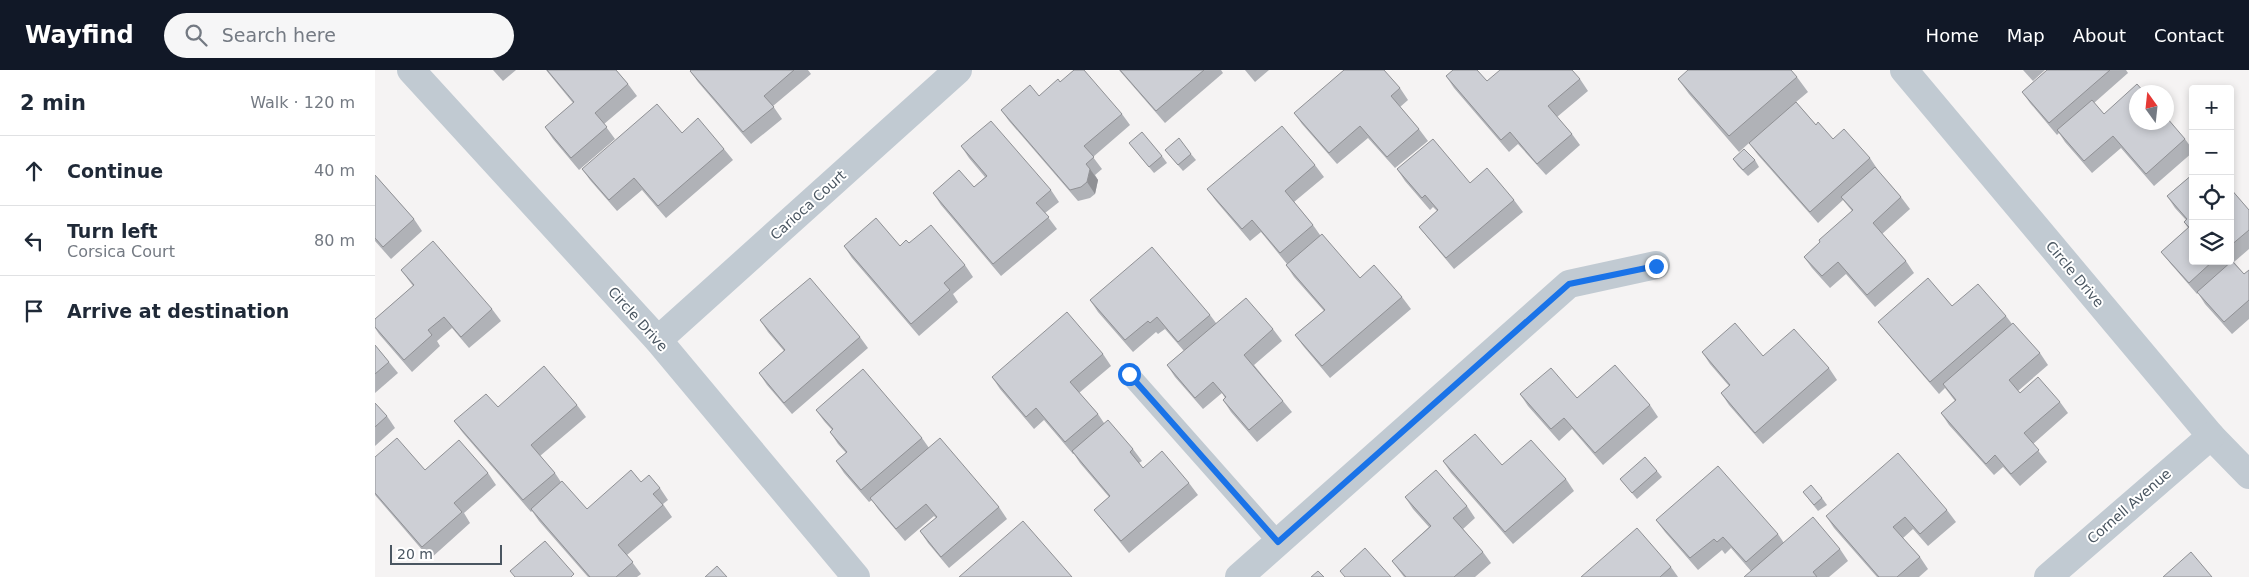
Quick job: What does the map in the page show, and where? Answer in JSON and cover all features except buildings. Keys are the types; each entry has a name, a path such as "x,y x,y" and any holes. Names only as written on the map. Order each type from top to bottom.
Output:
{"street":[{"name":"Circle Drive","path":"411,70 658,340 856,577"},
{"name":"Carioca Court","path":"658,340 958,70"},
{"name":"Circle Drive","path":"1904,70 2211,436 2249,475"},
{"path":"1239,577 1569,284 1656,266"},
{"name":"Cornell Avenue","path":"2048,577 2211,436"}],"lane":[{"path":"1129,374 1278,542"}],"route":[{"path":"1129,374 1278,542 1569,284 1656,266"}]}
